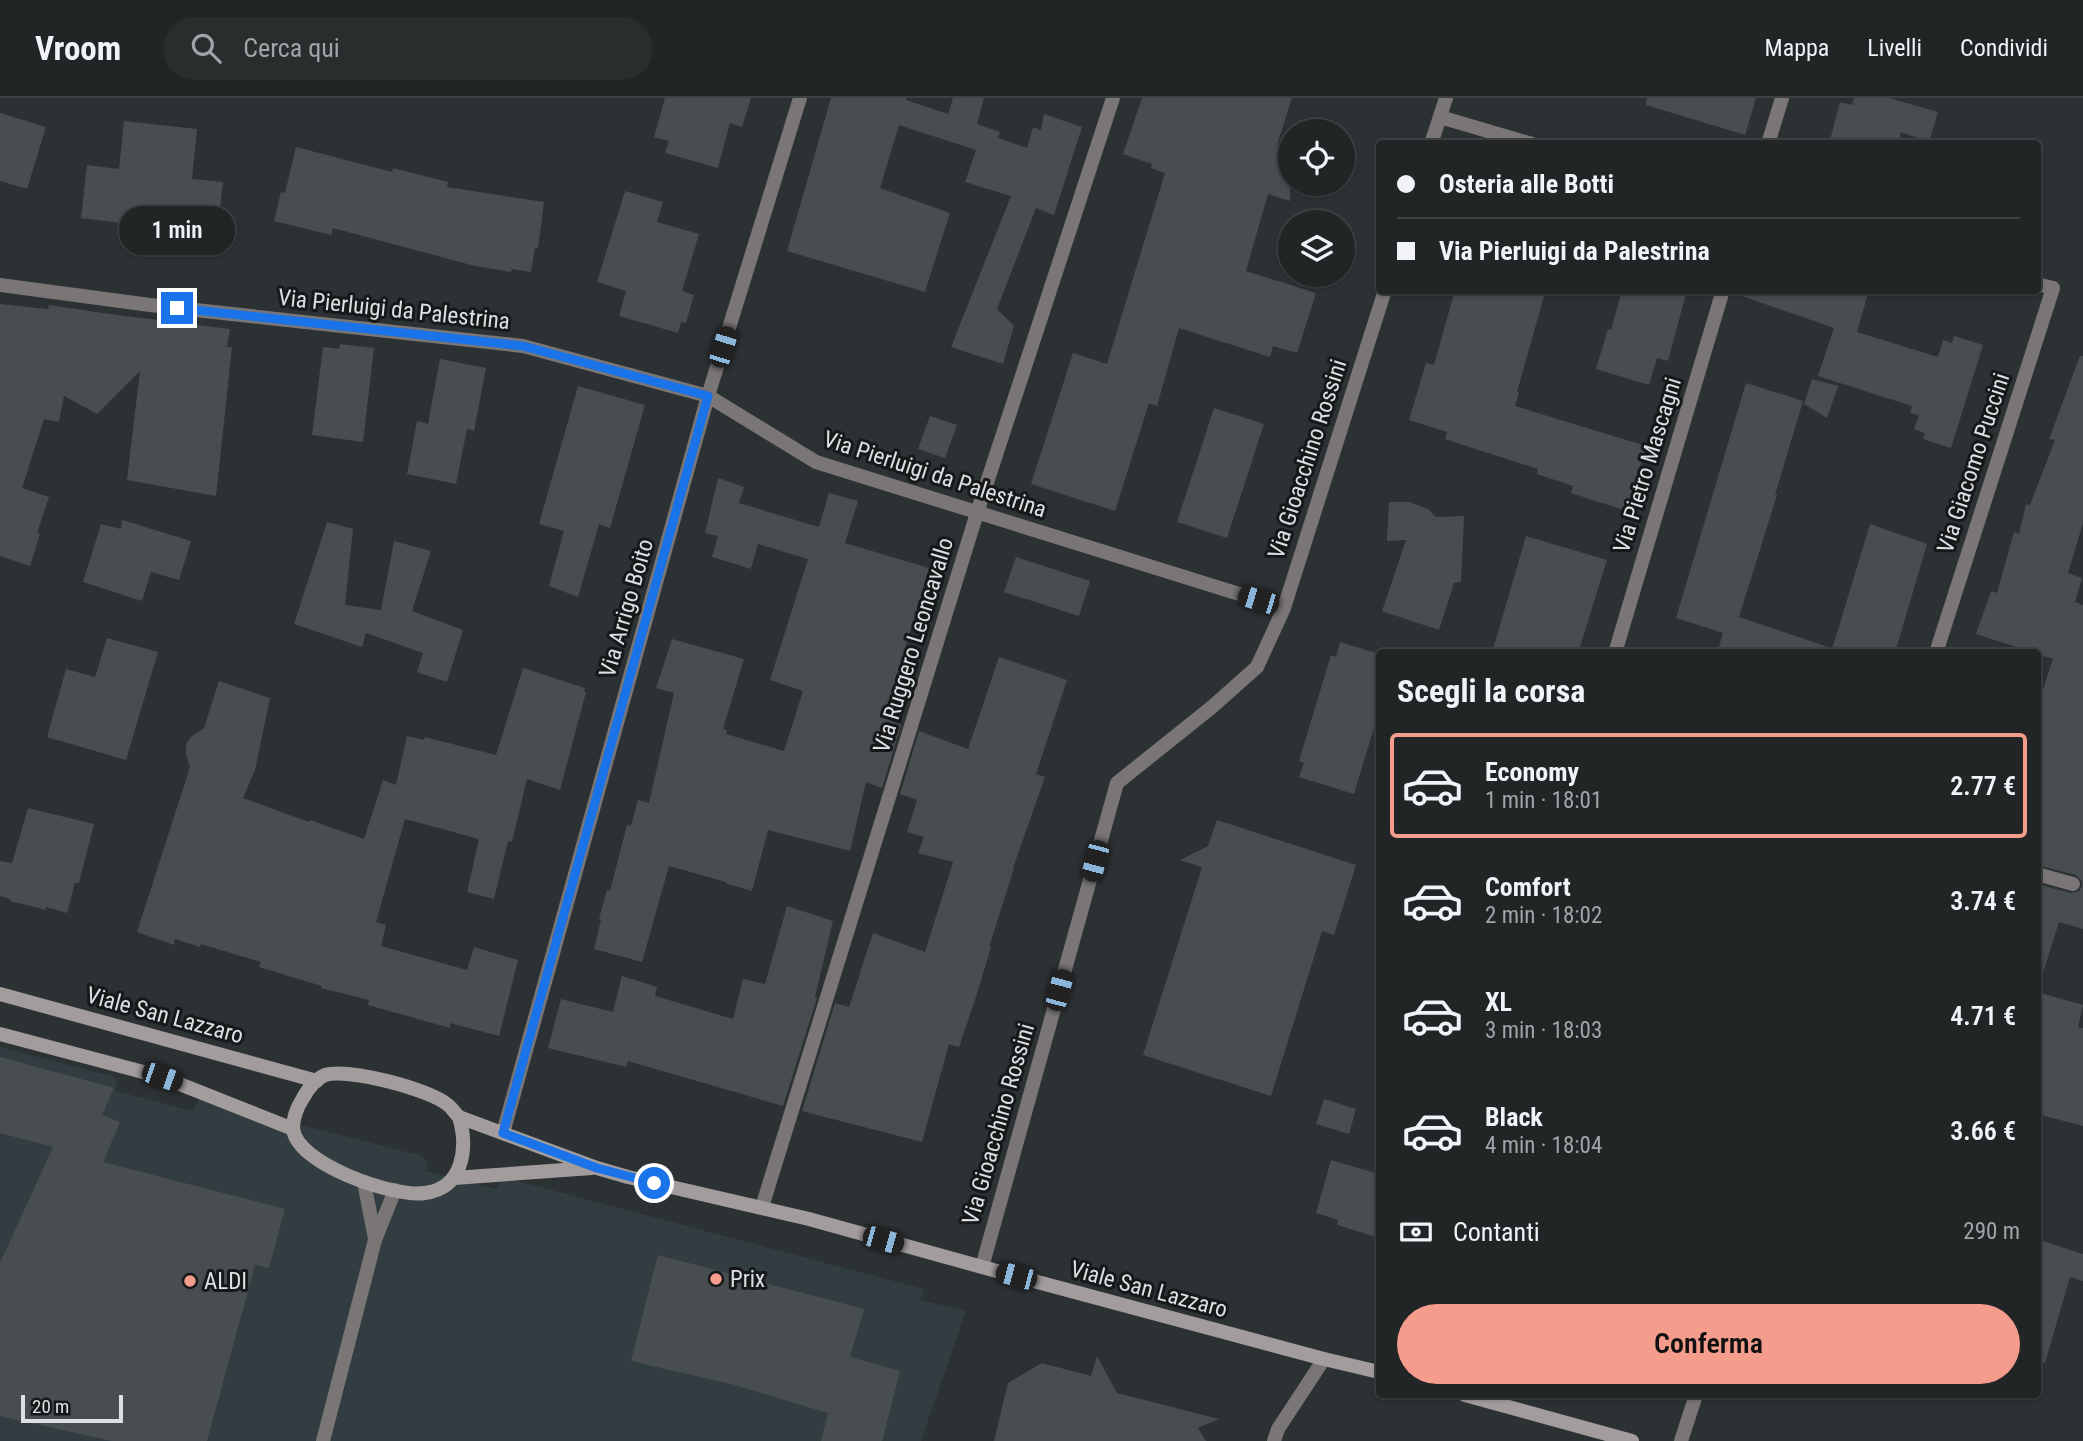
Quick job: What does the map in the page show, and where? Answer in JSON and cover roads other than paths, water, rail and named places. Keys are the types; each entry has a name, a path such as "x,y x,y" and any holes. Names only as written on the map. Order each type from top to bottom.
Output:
{"main road":[{"name":"Viale San Lazzaro","path":"0,994 317,1081 324,1076 345,1073 365,1076 432,1095 448,1104 459,1117 597,1168 762,1208 1376,1371"},
{"name":"Viale San Lazzaro","path":"0,1034 162,1077 293,1129 301,1144 328,1167 364,1182 395,1190 416,1194 429,1193 454,1178 597,1168"},
{"path":"293,1129 298,1106 317,1081"},
{"path":"454,1178 464,1156 459,1117"},
{"path":"1476,1398 1632,1441"}],"street":[{"name":"Via Arrigo Boito","path":"503,1133 708,396 800,98"},
{"name":"Via Ruggero Leoncavallo","path":"762,1208 977,513 1113,98"},
{"path":"1433,140 1446,98"},
{"path":"1769,140 1782,98"},
{"path":"1440,117 1518,140"},
{"name":"Via Pierluigi da Palestrina","path":"0,285 150,305 523,346 708,396 816,462 1284,608"},
{"name":"Via Giacomo Puccini","path":"1937,649 2053,288 2041,285"},
{"name":"Via Gioacchino Rossini","path":"982,1268 1116,783 1212,707 1257,667 1284,608 1384,294"},
{"name":"Via Pietro Mascagni","path":"1616,649 1722,294"},
{"path":"2041,875 2073,884"},
{"path":"364,1182 375,1240"},
{"path":"323,1441 375,1240 395,1190"},
{"path":"1274,1441 1278,1429 1324,1359"},
{"path":"1681,1441 1695,1398"}],"place":[{"name":"Prix","path":"716,1279"},
{"name":"ALDI","path":"190,1281"}]}
